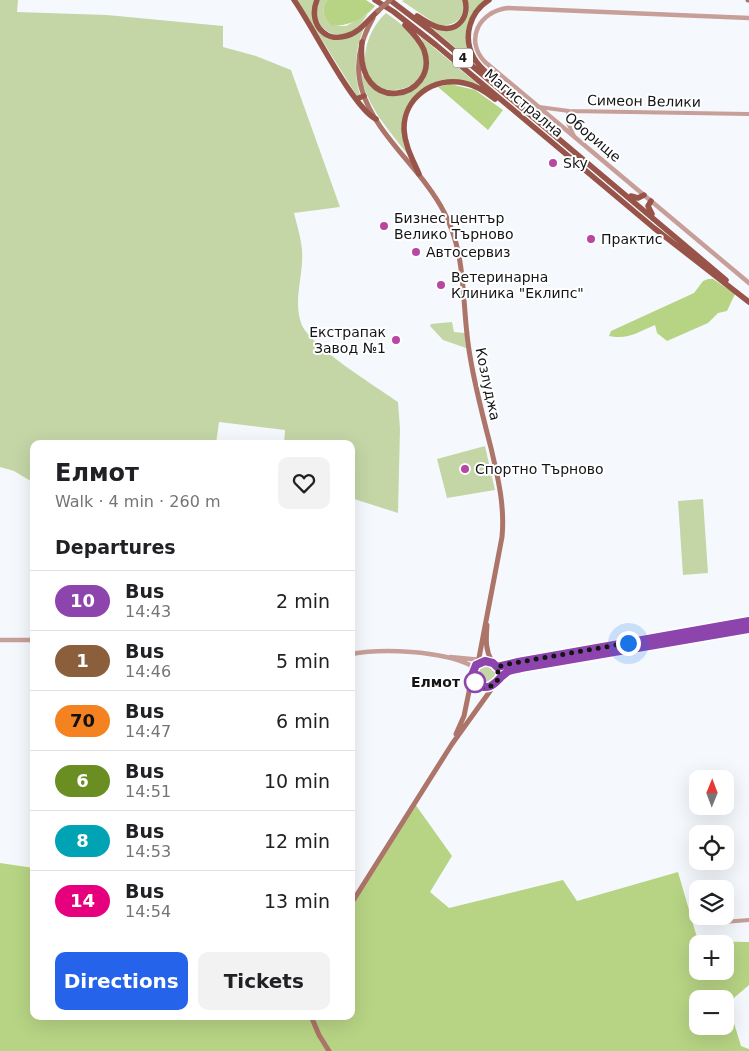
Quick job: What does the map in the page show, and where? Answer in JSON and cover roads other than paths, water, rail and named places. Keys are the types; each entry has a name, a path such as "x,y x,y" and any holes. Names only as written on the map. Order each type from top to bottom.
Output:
{"main road":[{"path":"294,0 356,99 369,115 376,119"},
{"path":"317,0 314,10 316,24 324,34 333,37 345,37 354,33 378,11"},
{"name":"Козлуджа","path":"390,0 378,11 362,42 358,68 364,96 376,119 419,174 444,212 457,246 464,285 468,347 501,490 504,520 502,537 478,662"},
{"name":"4","path":"390,0 432,32 532,121 621,190 749,300"},
{"path":"399,6 432,24 446,29 462,22 466,11 465,0"},
{"path":"489,0 476,10 470,24 469,40 471,52 479,65 532,121"},
{"name":"Магистрална","path":"375,1 394,12 532,121 654,228 749,300"},
{"path":"362,42 361,56 364,73 375,88 386,93 398,94 418,83 425,68 426,57 424,51 419,40 394,12"},
{"path":"419,174 406,144 405,121 414,99 433,85 450,81 470,84 532,121"},
{"path":"356,99 364,96"},
{"path":"621,190 636,198 644,195"},
{"path":"651,200 648,205 649,210 671,234"},
{"name":"Козлуджа","path":"489,606 485,643 495,665"},
{"path":"355,898 452,744 498,680 499,675 495,665 485,661 478,662 473,673 462,721 452,744"},
{"path":"473,673 475,682 480,686 487,688 494,685"},
{"path":"312,1020 329,1051"}],"street":[{"name":"Оборище","path":"749,18 515,8 490,13 484,18 476,32 477,48 485,62 749,282"},
{"name":"Симеон Велики","path":"539,107 576,111 749,114"},
{"path":"575,137 568,126 567,118 570,113 576,111"},
{"path":"495,665 749,621"},
{"path":"498,680 508,672 521,668 749,629"},
{"path":"0,640 30,640"},
{"path":"355,653 376,650 478,662"},
{"path":"443,657 470,665 473,673"},
{"path":"734,921 749,920"}],"place":[{"name":"Sky","path":"553,163"},
{"name":"Бизнес център Велико Търново","path":"384,226"},
{"name":"Практис","path":"591,239"},
{"name":"Автосервиз","path":"416,252"},
{"name":"Ветеринарна Клиника \"Еклипс\"","path":"441,285"},
{"name":"Екстрапак Завод №1","path":"396,340"},
{"name":"Спортно Търново","path":"465,469"},
{"name":"Елмот","path":"475,682"}]}
